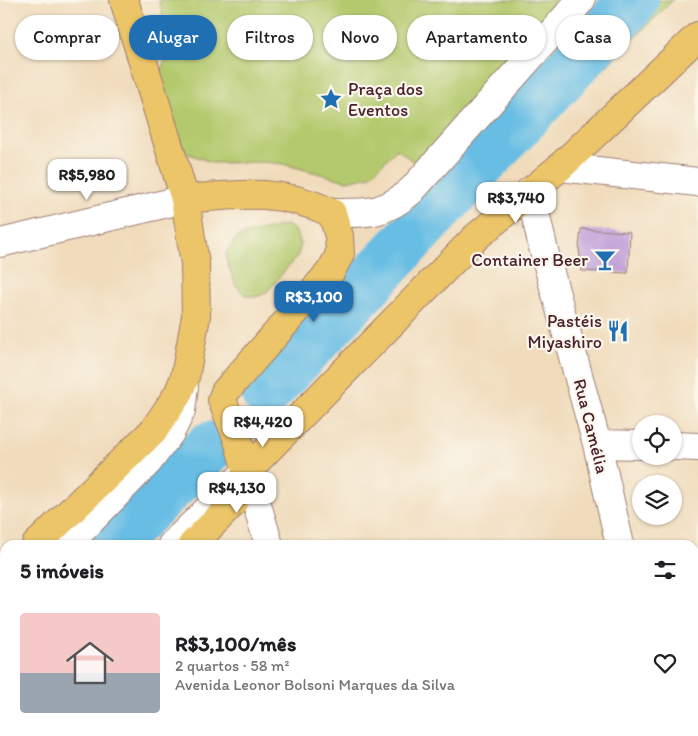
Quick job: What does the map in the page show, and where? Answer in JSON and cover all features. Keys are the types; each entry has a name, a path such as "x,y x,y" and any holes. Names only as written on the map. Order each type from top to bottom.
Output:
{"main road":[{"path":"41,540 154,430 178,394 185,377 196,316 195,264 185,199 124,0"},
{"path":"197,540 232,503 247,471 476,238 560,167 698,36"},
{"path":"185,199 236,194 264,194 314,205 332,213 339,236 340,254 331,271 225,392 222,400 237,437 247,471"}],"street":[{"path":"332,213 362,213 381,210 396,203 411,191 581,0"},
{"path":"560,167 698,182"},
{"name":"Rua Camélia","path":"530,191 543,248 597,444 619,540"},
{"path":"0,243 185,199"},
{"path":"72,540 148,462 170,433 181,411 185,377"},
{"path":"597,444 632,445"},
{"path":"682,446 698,447"},
{"path":"177,540 247,471 268,540"}],"green space":[{"name":"Praça dos Eventos","path":"159,0 595,0 581,15 556,15 556,41 546,51 546,15 407,15 407,60 538,60 429,174 397,149 370,176 347,181 283,164 264,162 213,163 187,153 173,129 156,84 165,60 217,60 217,15 163,15"},
{"path":"652,0 673,0 630,43 630,22"},
{"path":"593,60 613,60 454,218 446,210"},
{"path":"286,225 295,230 301,244 298,255 266,293 256,297 245,295 236,286 227,262 226,253 236,238"}],"building":[{"name":"Container Beer","path":"581,229 630,232 628,273 582,271 579,248"}],"waterway":[{"path":"266,392 634,0"},
{"path":"115,540 210,447"}],"place":[{"name":"Praça dos Eventos","path":"331,99"},
{"name":"Container Beer","path":"605,260"},
{"name":"Pastéis Miyashiro","path":"618,331"}]}
